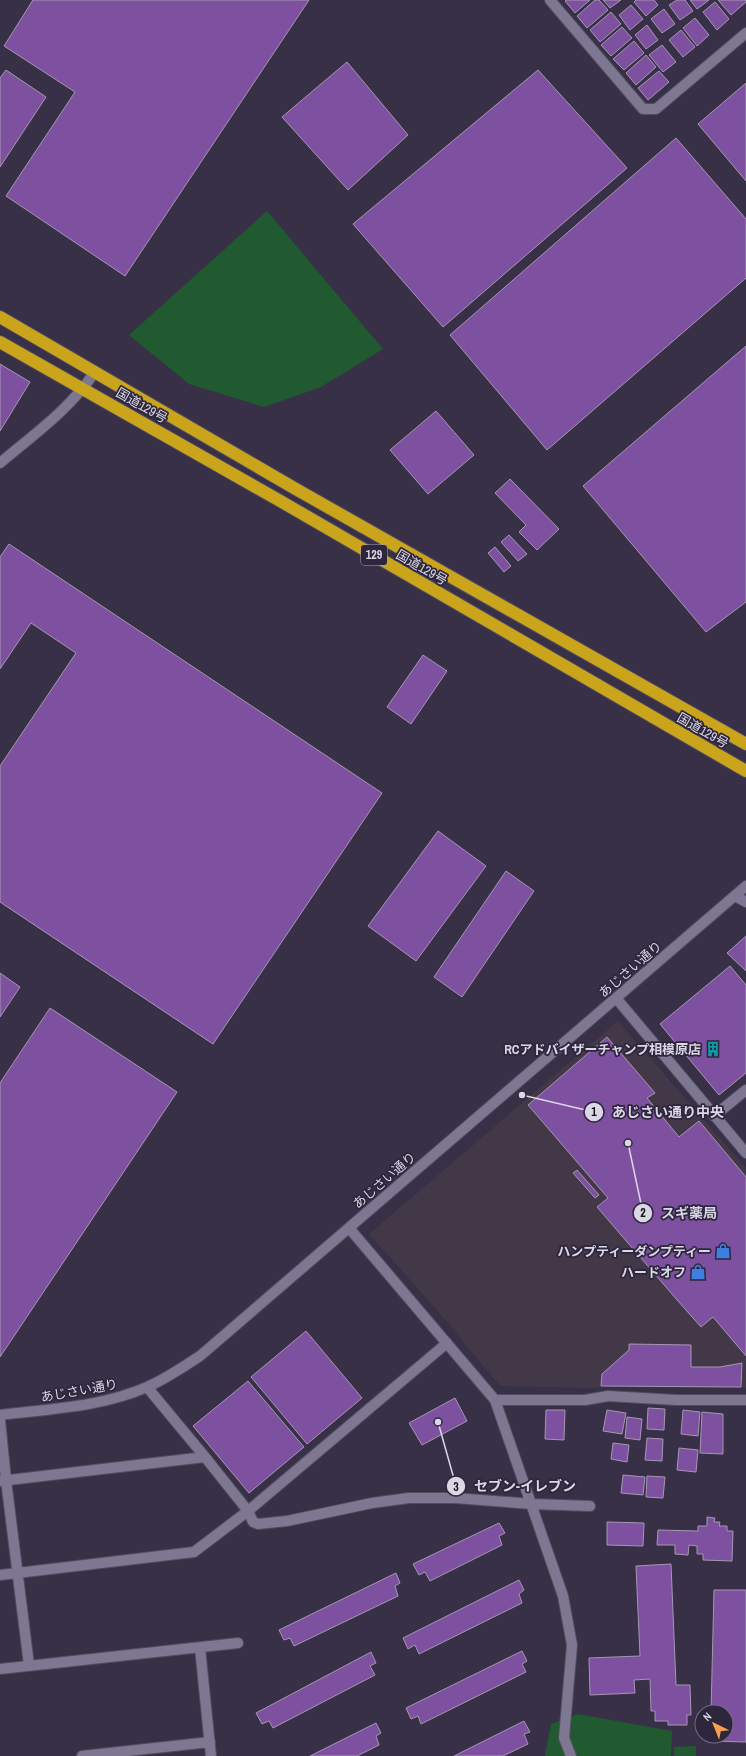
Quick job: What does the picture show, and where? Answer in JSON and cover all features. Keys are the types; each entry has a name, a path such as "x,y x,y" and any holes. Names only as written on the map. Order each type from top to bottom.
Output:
{"highway":[{"name":"国道129号","path":"0,317 301,492 746,744"},
{"name":"国道129号","path":"0,342 746,771"}],"street":[{"path":"550,0 643,109 656,109 746,33"},
{"path":"0,463 73,401 84,389 94,373"},
{"name":"あじさい通り","path":"0,1415 94,1403 147,1387 174,1373 200,1356 746,886"},
{"path":"735,896 746,902"},
{"path":"616,998 746,1153"},
{"path":"714,1116 746,1090"},
{"path":"348,1228 495,1400 563,1596 572,1645 564,1738 571,1756"},
{"path":"0,1575 194,1552 248,1511 447,1343"},
{"path":"147,1387 248,1511 253,1522 258,1524 265,1525 372,1503 410,1498 455,1498 532,1504 590,1506"},
{"path":"495,1400 585,1400 608,1396 676,1400 746,1400"},
{"path":"0,1420 3,1481 29,1665"},
{"path":"3,1481 205,1457"},
{"path":"0,1669 238,1643"},
{"path":"200,1648 211,1756"},
{"path":"82,1756 210,1742"}],"shaded area":[{"path":"618,1021 746,1168 746,1388 593,1388 500,1386 436,1309 369,1234"}],"green space":[{"path":"267,211 383,349 321,387 264,407 189,384 129,335"},
{"path":"578,1714 672,1731 671,1756 545,1756 551,1724"},
{"path":"696,1746 696,1756 674,1756 674,1747"}],"building":[{"path":"33,0 309,0 125,276 6,196 75,92 4,46"},
{"path":"590,0 575,13 565,1"},
{"path":"595,0 599,0 608,10 587,28 577,16"},
{"path":"603,0 621,0 610,8"},
{"path":"636,0 654,0 658,5 646,16 634,2"},
{"path":"677,0 685,0 693,11 680,20 669,5"},
{"path":"690,0 709,0 697,9"},
{"path":"718,0 746,0 746,2 731,15"},
{"path":"715,2 729,19 717,30 703,12"},
{"path":"631,5 643,19 630,30 619,15"},
{"path":"664,9 675,24 662,33 651,19"},
{"path":"611,12 621,24 600,42 590,30"},
{"path":"695,18 709,35 697,46 683,28"},
{"path":"647,25 658,40 646,49 635,35"},
{"path":"622,27 632,38 611,56 601,45"},
{"path":"681,30 695,47 683,57 669,40"},
{"path":"634,41 644,53 624,70 613,59"},
{"path":"662,45 676,62 663,72 649,55"},
{"path":"646,55 656,67 636,85 626,73"},
{"path":"347,62 408,135 348,190 282,117"},
{"path":"6,70 46,97 0,167 0,78"},
{"path":"538,70 627,168 443,327 353,224"},
{"path":"659,71 669,82 648,100 638,88"},
{"path":"746,83 746,181 698,124"},
{"path":"676,138 746,219 746,278 547,450 450,335"},
{"path":"746,346 746,602 706,632 583,486"},
{"path":"0,364 30,382 0,431"},
{"path":"436,411 474,455 428,494 390,450"},
{"path":"510,479 559,529 537,550 519,532 526,525 495,493"},
{"path":"509,535 527,554 518,561 501,542"},
{"path":"9,544 382,793 213,1044 0,902 0,766 76,653 31,623 0,669 0,557"},
{"path":"495,547 511,566 504,572 488,553"},
{"path":"423,655 447,671 411,724 387,707"},
{"path":"438,831 486,866 416,961 368,926"},
{"path":"506,871 534,891 462,997 434,977"},
{"path":"746,936 746,971 727,953"},
{"name":"RCアドバイザーチャンプ相模原店","path":"730,966 746,985 746,1073 719,1095 660,1024"},
{"path":"0,973 20,987 0,1017"},
{"path":"50,1008 177,1092 0,1357 0,1083"},
{"path":"607,1037 655,1093 647,1098 679,1137 699,1121 746,1177 746,1356 713,1317 701,1327 678,1301 597,1207 608,1198 528,1105"},
{"path":"577,1170 599,1195 595,1198 573,1173"},
{"path":"306,1331 362,1398 307,1444 251,1377"},
{"path":"629,1344 691,1345 691,1367 720,1367 742,1363 741,1387 601,1386 602,1374 629,1350"},
{"path":"248,1381 304,1447 249,1493 193,1426"},
{"path":"455,1398 467,1421 422,1445 409,1423"},
{"path":"648,1408 665,1409 664,1430 647,1429"},
{"path":"546,1410 565,1410 564,1440 545,1439"},
{"path":"607,1410 626,1413 622,1434 603,1431"},
{"path":"683,1410 700,1412 698,1436 681,1434"},
{"path":"702,1412 723,1414 723,1454 700,1453"},
{"path":"627,1417 642,1419 640,1440 625,1438"},
{"path":"647,1438 663,1439 662,1461 645,1460"},
{"path":"613,1443 629,1445 627,1462 611,1459"},
{"path":"679,1448 698,1450 696,1472 677,1470"},
{"path":"623,1475 645,1477 643,1495 621,1493"},
{"path":"647,1476 665,1477 663,1498 646,1497"},
{"path":"707,1517 715,1518 714,1522 720,1522 719,1526 727,1526 727,1531 733,1531 732,1561 703,1560 703,1554 697,1554 697,1546 689,1545 688,1555 675,1554 675,1545 657,1545 658,1530 698,1531 698,1526 707,1526"},
{"path":"607,1522 644,1523 643,1546 607,1545"},
{"path":"499,1523 505,1533 499,1536 502,1545 430,1581 425,1572 419,1575 413,1564"},
{"path":"671,1564 676,1685 690,1685 691,1715 687,1715 687,1725 668,1725 668,1721 655,1721 655,1711 651,1711 650,1679 634,1680 635,1693 590,1695 589,1658 640,1656 636,1566"},
{"path":"396,1573 400,1583 395,1586 398,1596 294,1646 290,1638 284,1640 279,1630"},
{"path":"519,1580 524,1590 519,1594 522,1603 419,1654 415,1645 408,1649 403,1638"},
{"path":"714,1590 746,1590 746,1742 734,1742 734,1704 711,1704"},
{"path":"522,1651 527,1661 522,1664 526,1672 421,1724 418,1716 411,1719 406,1708"},
{"path":"371,1652 376,1663 370,1666 375,1675 273,1728 269,1721 262,1724 256,1713"},
{"path":"524,1721 530,1732 524,1734 528,1744 503,1756 454,1756"},
{"path":"376,1723 381,1733 376,1736 379,1745 357,1756 310,1756"}],"place":[{"name":"RCアドバイザーチャンプ相模原店","path":"713,1049"},
{"name":"あじさい通り中央","path":"522,1095"},
{"name":"スギ薬局","path":"628,1143"},
{"name":"ハンプティーダンプティー","path":"723,1251"},
{"name":"ハードオフ","path":"698,1272"},
{"name":"セブン-イレブン","path":"438,1422"}]}
